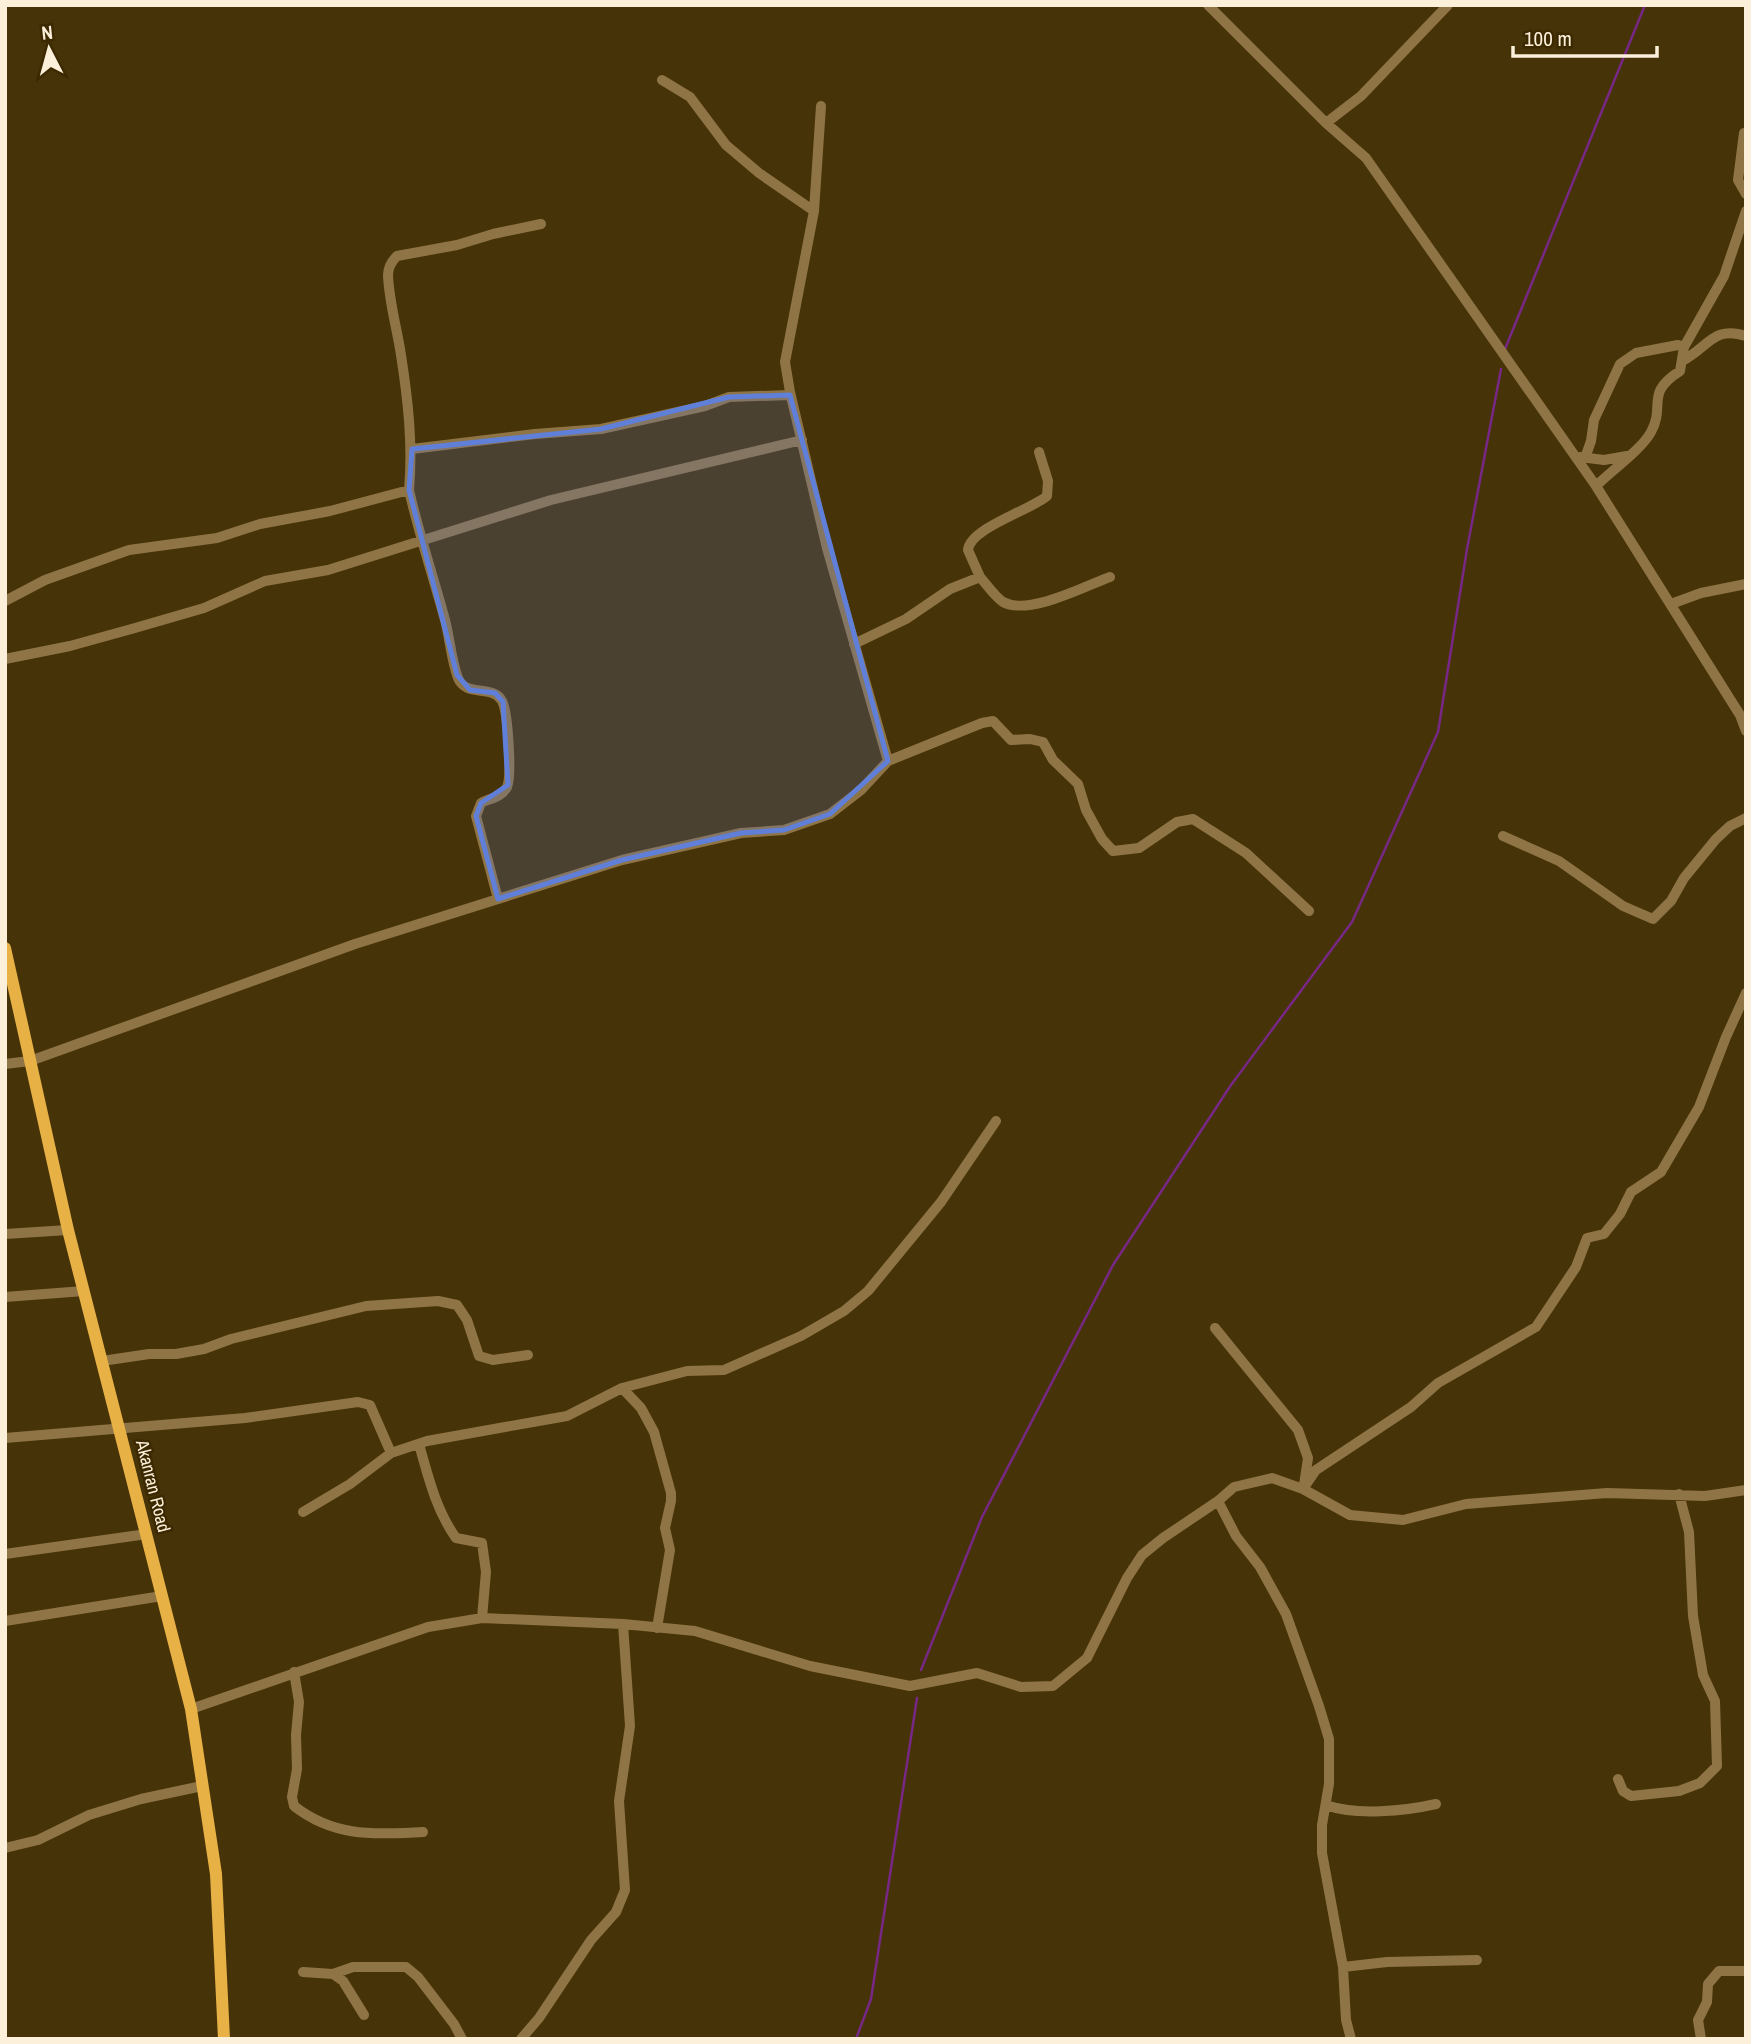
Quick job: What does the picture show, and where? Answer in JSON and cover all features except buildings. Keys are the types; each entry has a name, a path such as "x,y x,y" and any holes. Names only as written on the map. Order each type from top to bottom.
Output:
{"main road":[{"name":"Akanran Road","path":"5,948 68,1230 191,1709 216,1874 224,2039"}],"street":[{"path":"1208,5 1326,123 1366,158 1488,334 1580,457 1740,715 1746,731"},
{"path":"1326,123 1361,96 1448,5"},
{"path":"662,80 690,97 726,145 759,173 814,211"},
{"path":"821,106 814,211 785,362 790,395 827,548 888,761"},
{"path":"1744,133 1738,180 1746,194"},
{"path":"1596,486 1651,432 1658,395 1666,380 1680,371 1684,347 1724,276 1746,211"},
{"path":"498,900 476,816 481,803 498,797 508,785 509,733 503,702 495,693 470,690 461,684 420,540 409,490 412,449 388,271 391,261 397,256 457,245 541,224"},
{"path":"1682,361 1718,334 1730,331 1746,335"},
{"path":"1580,457 1591,441 1594,421 1620,364 1636,353 1678,345 1684,347"},
{"path":"412,449 601,429 705,406 729,397 790,395"},
{"path":"5,659 70,646 204,608 265,581 328,570 551,500 802,440"},
{"path":"1039,452 1048,481 1048,496 971,540 968,550 980,578 1002,601 1014,606 1043,603 1111,576"},
{"path":"1580,457 1604,460 1628,456"},
{"path":"5,601 46,580 129,550 217,538 260,524 330,511 409,490"},
{"path":"854,644 906,619 950,589 980,578"},
{"path":"1671,604 1701,593 1746,584"},
{"path":"5,1064 30,1060 355,944 622,860 741,833 784,830 831,814 861,790 888,761 993,721 1011,740 1030,739 1043,742 1053,760 1078,784 1086,810 1102,839 1113,851 1139,848 1177,822 1193,819 1246,853 1310,911"},
{"path":"1503,836 1559,861 1623,906 1653,919 1671,901 1684,878 1716,839 1746,818"},
{"path":"1303,1489 1316,1469 1411,1407 1438,1383 1536,1327 1576,1267 1587,1238 1604,1234 1620,1214 1631,1192 1661,1172 1699,1107 1746,993"},
{"path":"303,1512 350,1484 391,1453 419,1444 567,1416 622,1388 687,1371 724,1370 801,1336 844,1311 868,1291 941,1202 996,1121"},
{"path":"5,1234 68,1230"},
{"path":"5,1297 84,1291"},
{"path":"102,1361 204,1349 231,1339 366,1306 438,1301 457,1305 467,1320 479,1356 493,1360 528,1355"},
{"path":"1215,1328 1298,1430 1308,1458 1303,1489"},
{"path":"622,1388 641,1408 654,1432 671,1493 665,1528 670,1550 657,1628"},
{"path":"5,1437 245,1418 358,1402 370,1405 391,1453"},
{"path":"419,1444 430,1484 449,1528 456,1538 482,1543 486,1572 482,1618"},
{"path":"191,1709 428,1627 482,1618 623,1624 695,1631 810,1666 910,1686 977,1673 1021,1687 1053,1686 1087,1658 1127,1578 1142,1555 1234,1487 1272,1478 1303,1489 1350,1515 1404,1520 1466,1504 1607,1493 1679,1493 1705,1496 1746,1490"},
{"path":"1618,1779 1623,1791 1631,1796 1679,1791 1700,1783 1717,1766 1715,1702 1703,1675 1693,1616 1689,1532 1679,1493"},
{"path":"1218,1501 1236,1536 1260,1567 1286,1614 1320,1706 1329,1739 1329,1783 1322,1825 1322,1853 1343,1967 1346,2020 1351,2039"},
{"path":"5,1554 147,1534"},
{"path":"5,1621 162,1596"},
{"path":"521,2039 539,2018 591,1940 616,1912 625,1890 619,1801 630,1726 623,1624"},
{"path":"294,1672 299,1702 297,1769 292,1797 294,1806 315,1821 347,1832 423,1832"},
{"path":"5,1848 37,1840 89,1815 141,1799 202,1786"},
{"path":"1326,1805 1340,1810 1352,1810 1413,1809 1436,1804"},
{"path":"1343,1967 1387,1962 1477,1960"},
{"path":"303,1972 333,1974 353,1967 406,1967 418,1977 462,2039"},
{"path":"1701,2039 1699,2020 1707,2002 1708,1984 1719,1971 1746,1971"},
{"path":"333,1974 343,1981 365,2015"}],"highlighted area":[{"path":"790,395 888,761 830,814 784,830 741,833 622,860 498,899 476,816 481,803 508,785 503,702 495,693 470,690 457,675 409,490 412,449 601,429 729,397"}],"waterway":[{"path":"1505,349 1645,5"},
{"path":"921,1670 982,1517 1113,1265 1231,1085 1352,922 1438,732 1467,549 1501,369"},
{"path":"856,2039 871,1999 917,1698"}]}
